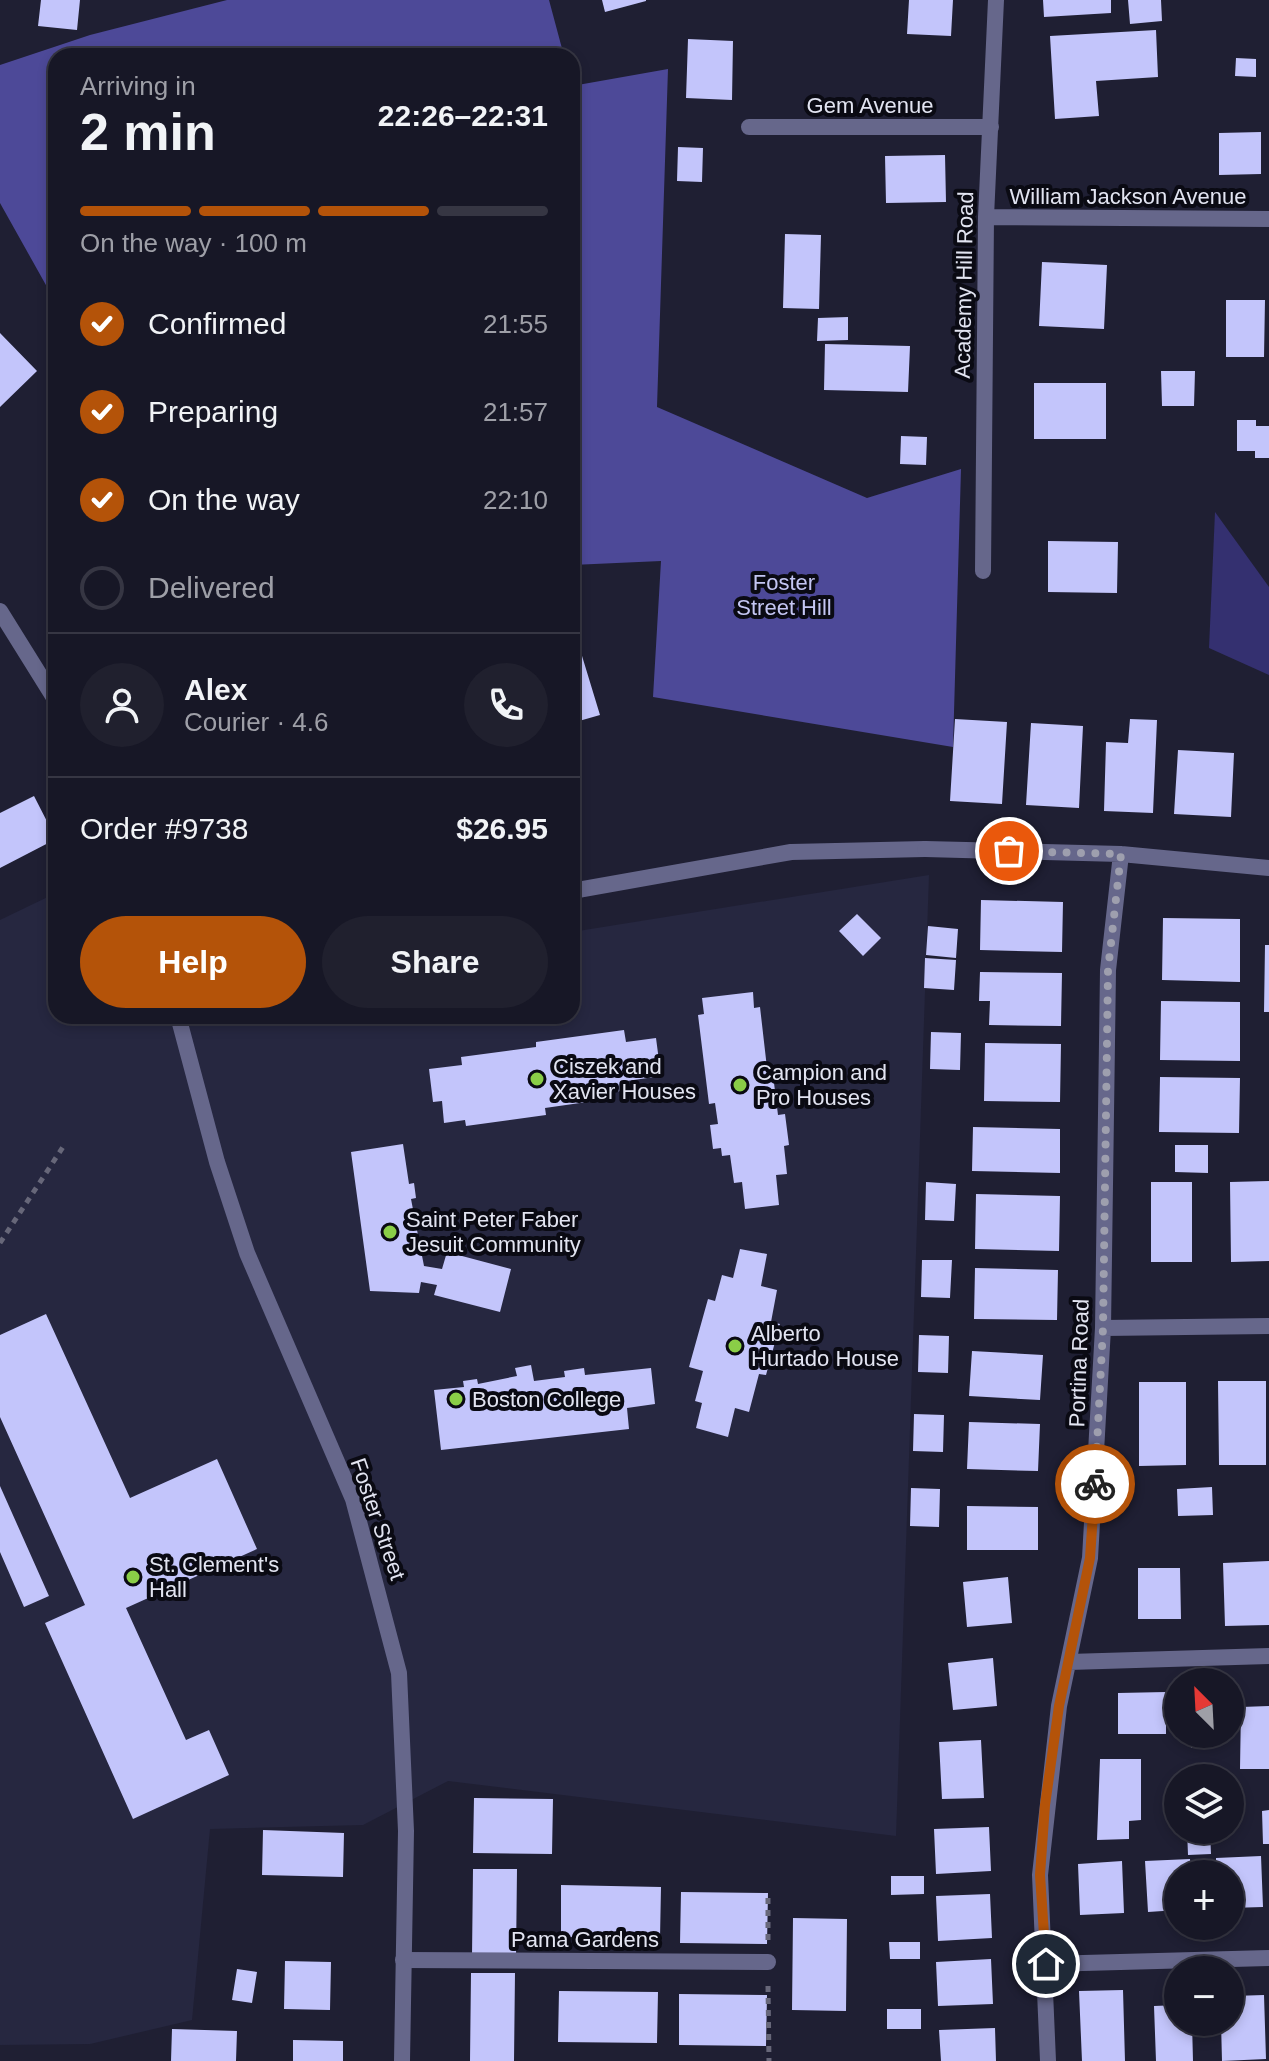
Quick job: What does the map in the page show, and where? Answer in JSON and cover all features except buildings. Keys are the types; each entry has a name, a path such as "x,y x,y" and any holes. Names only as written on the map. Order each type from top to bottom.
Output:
{"street":[{"name":"Academy Hill Road","path":"983,571 986,217 996,0"},
{"name":"Gem Avenue","path":"749,127 991,127"},
{"name":"William Jackson Avenue","path":"986,217 1269,219"},
{"path":"0,611 48,688"},
{"path":"580,890 791,852 925,849 1121,854 1269,868"},
{"name":"Portina Road","path":"1048,2061 1040,1875 1059,1706 1090,1558 1103,1328 1108,970 1121,854"},
{"name":"Foster Street","path":"180,1024 217,1162 247,1253 353,1499 380,1591 399,1673 406,1831 402,2061"},
{"path":"1103,1328 1269,1326"},
{"path":"1069,1662 1269,1656"},
{"path":"1046,1964 1269,1958"},
{"name":"Pama Gardens","path":"403,1960 768,1962"}],"path":[{"path":"0,1243 65,1144"}],"shaded area":[{"path":"1215,512 1269,587 1269,675 1209,648"},
{"name":"Boston College","path":"929,875 896,1836 448,1781 363,1825 210,1829 192,2020 90,2044 0,2045 0,920 48,897 48,1024 580,1024 580,931"}],"green space":[{"path":"227,0 549,0 562,48 51,48"},
{"path":"48,49 48,289 0,203 0,65"},
{"name":"Foster Street Hill","path":"668,69 657,407 867,498 961,469 953,747 653,697 661,561 580,565 580,85"}],"way so far":[{"path":"1009,851 1121,854 1108,970 1103,1328 1095,1484"}],"place":[{"name":"Ciszek and Xavier Houses","path":"537,1079"},
{"name":"Campion and Pro Houses","path":"740,1085"},
{"name":"Saint Peter Faber Jesuit Community","path":"390,1232"},
{"name":"Alberto Hurtado House","path":"735,1346"},
{"name":"Boston College","path":"456,1399"},
{"name":"St. Clement's Hall","path":"133,1577"}],"route":[{"path":"1046,1964 1040,1875 1045,1805 1059,1706 1090,1558 1095,1484"}]}
